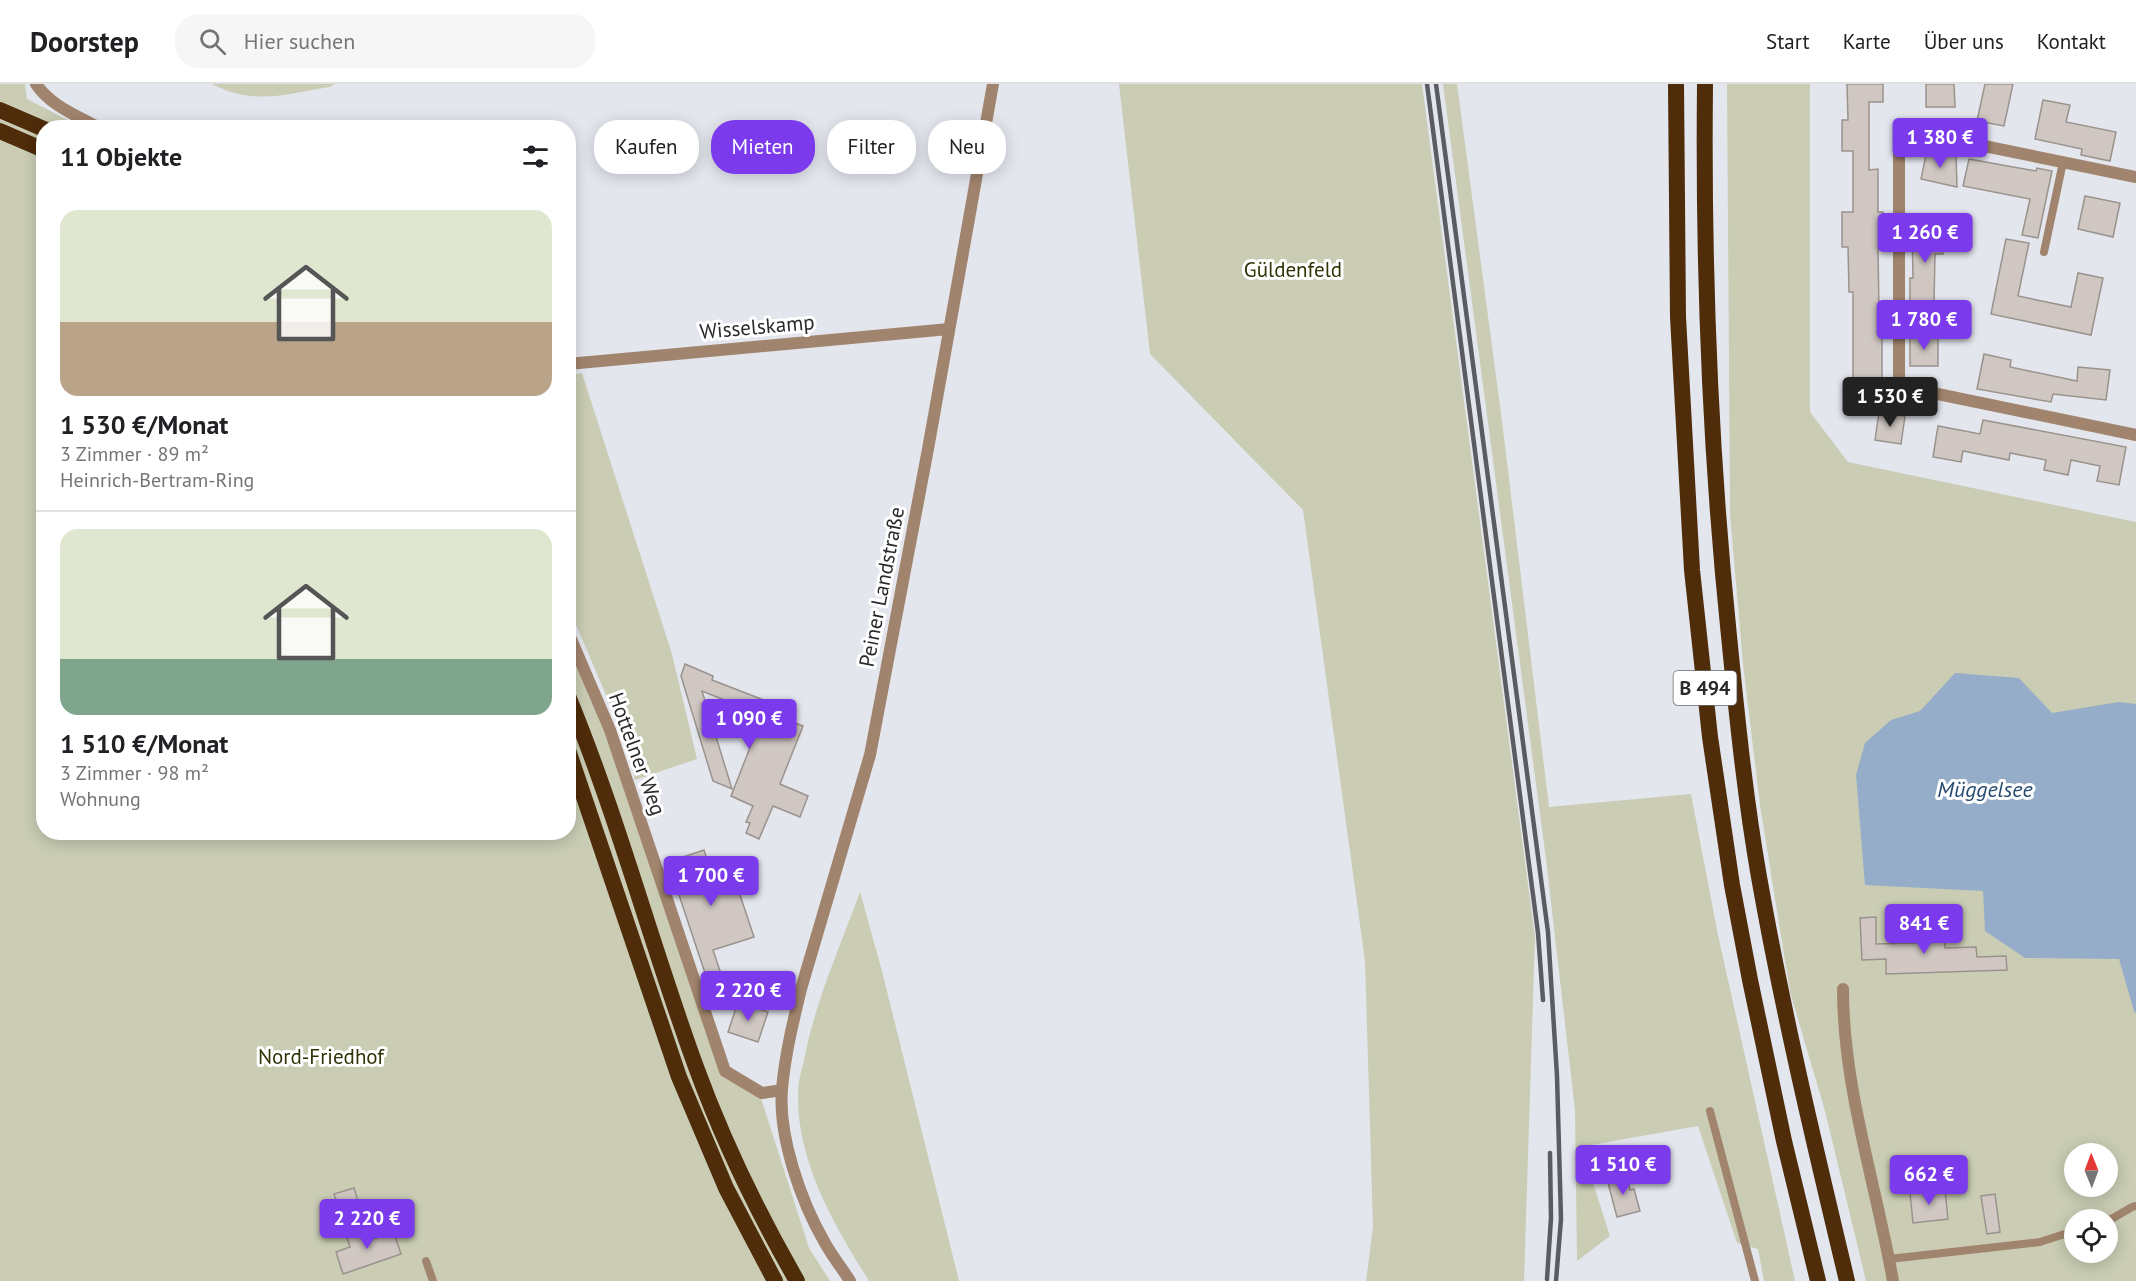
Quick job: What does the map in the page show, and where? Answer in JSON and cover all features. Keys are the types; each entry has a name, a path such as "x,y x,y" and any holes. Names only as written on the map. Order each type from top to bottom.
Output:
{"highway":[{"name":"B 494","path":"1676,84 1678,317 1692,570 1710,737 1732,885 1750,980 1784,1141 1818,1281"},
{"name":"B 494","path":"1705,84 1704,183 1712,419 1722,565 1738,728 1759,875 1783,1003 1847,1281"},
{"path":"0,110 36,126"},
{"path":"0,131 36,147"},
{"path":"576,717 605,794 696,1068 742,1177 797,1281"},
{"path":"576,774 679,1077 726,1188 771,1274"}],"street":[{"path":"36,84 43,94 55,104 84,120"},
{"name":"Peiner Landstraße","path":"850,1281 824,1242 800,1187 783,1122 782,1090 801,989 870,755 993,84"},
{"path":"2136,177 1920,133 1909,134 1899,143 1899,386 2136,435"},
{"name":"Wisselskamp","path":"576,363 949,329"},
{"name":"Hottelner Weg","path":"576,651 610,730 725,1071 762,1093 782,1090"},
{"path":"1843,989 1843,1015 1851,1075 1893,1281"}],"lane":[{"path":"2044,252 2063,162"},
{"path":"1710,1111 1755,1281"},
{"path":"2118,1216 2136,1206"},
{"path":"1889,1259 2040,1242 2064,1234"},
{"path":"426,1261 433,1281"}],"green space":[{"name":"Nord-Friedhof","path":"0,84 25,84 27,99 68,120 36,120 36,840 576,840 576,662 606,732 722,1074 760,1095 809,1248 830,1281 0,1281"},
{"path":"212,84 335,84 330,87 284,95 256,96 227,91"},
{"name":"Güldenfeld","path":"1119,84 1422,84 1535,937 1524,1281 1366,1281 1373,1227 1365,961 1303,510 1150,354"},
{"path":"1443,84 1457,84 1502,421 1549,807 1691,794 1718,935 1795,1281 1764,1281 1758,1249 1737,1243 1698,1126 1591,1145 1588,1167 1610,1236 1577,1261 1575,1110 1546,859"},
{"path":"1727,84 1810,84 1810,412 1848,462 2136,522 2136,1281 1866,1281 1825,1111 1790,992 1760,805 1743,664 1730,514"},
{"path":"582,373 672,654 697,759 635,780 620,728 576,624 576,374"},
{"path":"860,892 882,971 959,1281 869,1281 831,1215 810,1167 803,1142 799,1117 800,1076 821,996"}],"water":[{"name":"Müggelsee","path":"1955,673 2019,678 2052,713 2119,702 2136,704 2136,1013 2119,959 2025,958 1985,931 1983,891 1865,885 1856,775 1865,743 1891,720 1920,711"}],"building":[{"path":"1847,84 1883,84 1883,102 1869,102 1869,170 1878,169 1878,212 1883,212 1882,247 1878,247 1879,313 1882,313 1882,381 1876,380 1873,384 1866,384 1863,380 1853,380 1853,292 1849,292 1848,247 1842,247 1842,212 1853,212 1853,151 1842,151 1842,120 1848,120"},
{"path":"1926,84 1954,84 1955,107 1926,107"},
{"path":"1985,84 2013,84 2004,126 1977,121"},
{"path":"2043,100 2070,105 2066,122 2116,132 2110,161 2081,155 2082,149 2035,139"},
{"path":"1927,150 1956,156 1957,187 1921,179"},
{"path":"1969,159 2036,171 2037,168 2052,171 2038,238 2022,235 2030,199 1963,186"},
{"path":"2085,196 2120,203 2113,237 2078,229"},
{"path":"1942,228 1943,254 1935,254 1934,304 1910,304 1910,278 1913,278 1912,229"},
{"path":"2006,239 2029,243 2018,296 2071,307 2078,273 2103,278 2091,335 1991,314"},
{"path":"1910,336 1938,336 1938,366 1910,366"},
{"path":"1984,354 2011,360 2010,367 2077,381 2078,367 2110,370 2106,400 2053,394 2051,402 1977,389"},
{"path":"1879,412 1905,416 1901,444 1875,440"},
{"path":"1983,420 2126,447 2119,485 2097,481 2100,466 2071,460 2068,475 2044,470 2046,460 2010,453 2009,460 1963,451 1961,462 1933,457 1938,426 1980,434"},
{"path":"685,664 713,676 712,680 774,704 771,714 803,726 780,784 808,796 800,817 773,806 759,839 746,833 750,823 746,822 753,806 731,796 755,735 747,732 754,712 702,691 732,789 713,781 681,676"},
{"path":"704,850 710,869 729,862 754,937 713,950 722,977 708,982 668,862"},
{"path":"1876,917 1876,944 1945,942 1945,948 1976,947 1977,957 2006,956 2007,970 1886,974 1886,959 1862,960 1860,918"},
{"path":"738,1002 768,1012 758,1042 728,1032"},
{"path":"1960,1157 1963,1182 1941,1184 1938,1159"},
{"path":"1626,1174 1630,1190 1634,1189 1640,1211 1617,1217 1607,1179"},
{"path":"354,1188 359,1204 339,1211 334,1194"},
{"path":"1945,1190 1948,1219 1913,1223 1910,1193"},
{"path":"1995,1194 2000,1232 1987,1234 1981,1196"},
{"path":"369,1228 372,1239 394,1233 401,1254 343,1274 336,1252 350,1247 346,1235"}],"railway":[{"path":"1427,84 1538,933 1543,1000"},
{"path":"1436,84 1548,932 1557,1076 1561,1219 1556,1281"},
{"path":"1547,1279 1551,1218 1550,1153"}]}
